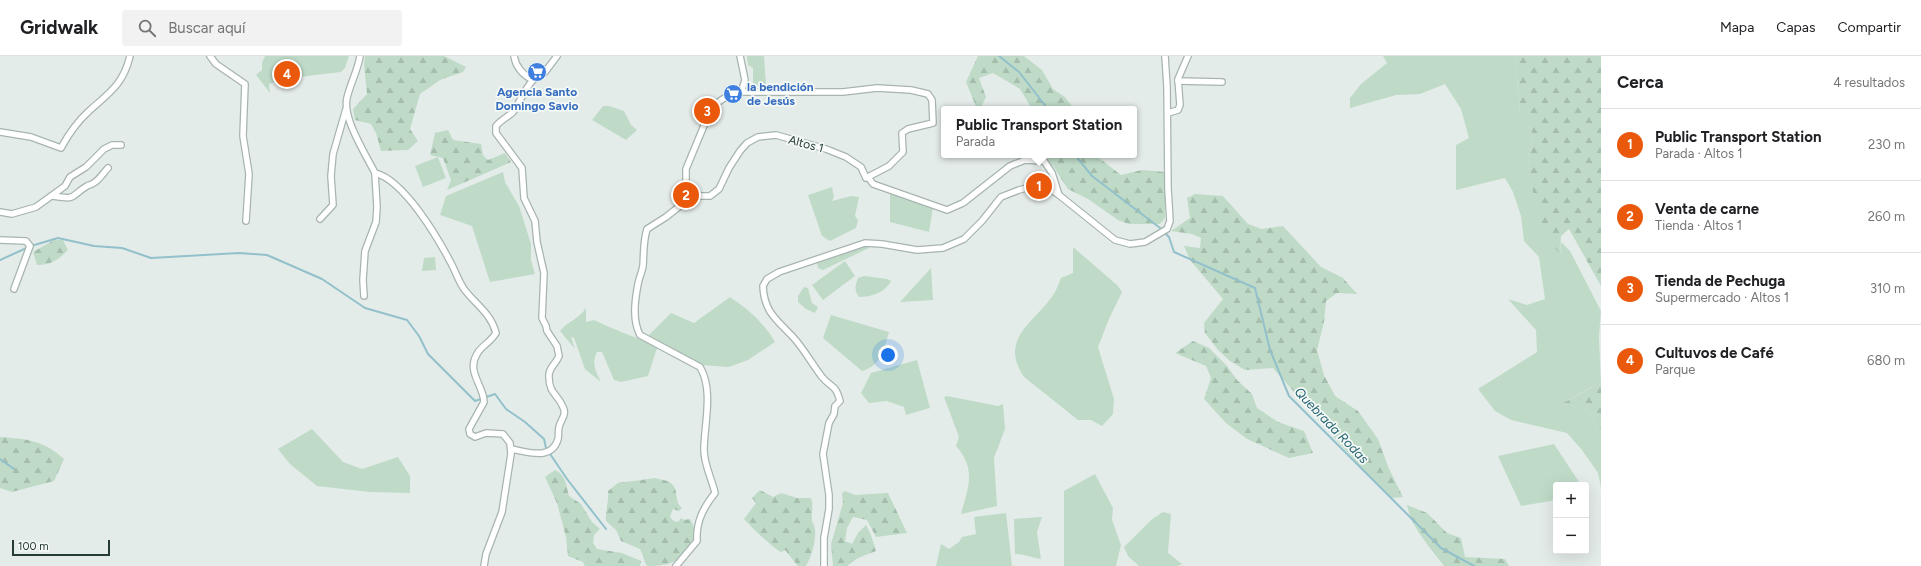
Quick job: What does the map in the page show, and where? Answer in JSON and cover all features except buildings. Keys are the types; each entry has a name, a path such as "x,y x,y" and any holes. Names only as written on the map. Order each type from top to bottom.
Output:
{"street":[{"path":"0,132 31,137 61,148 73,129 89,111 115,89 128,64 130,56"},
{"path":"210,56 216,64 245,84 243,136 249,174 246,220"},
{"path":"320,219 333,205 331,176 333,154 346,107 346,99 360,56"},
{"path":"514,56 515,64 524,76 534,80"},
{"path":"510,449 538,454 549,452 553,449 558,439 559,427 565,414 563,406 554,395 550,387 550,369 559,356 557,346 547,331 542,318 544,273 536,242 534,221 524,198 522,168 496,133 496,126 501,120 512,113 528,86 545,72 557,56"},
{"path":"740,56 745,80 741,92"},
{"path":"824,566 824,538 829,510 829,495 823,454 829,423 834,414 835,406 840,401 837,389 824,379 794,338 776,320 766,305 763,286 767,279 779,272 865,243 882,244 917,250 943,248 964,239 982,221 1001,197 1034,186 1050,189 1059,195 1115,240 1130,244 1145,242 1164,231 1170,221 1168,190 1168,113 1165,56"},
{"path":"1168,113 1178,110 1180,105 1178,81 1188,56"},
{"path":"1178,81 1222,82"},
{"path":"676,566 697,541 696,528 699,519 715,493 704,451 707,417 705,377 700,367 640,335 636,328 635,315 638,284 643,267 643,243 647,229 666,217 695,194 686,186 686,170 704,124 715,104 735,93 843,92 877,88 912,90 928,94 932,100 933,122 908,129 902,133 903,152 889,166 868,178"},
{"path":"346,107 358,141 375,173 377,199 376,222 365,251 362,280 364,296"},
{"name":"Altos 1","path":"695,194 710,196 719,189 729,168 747,143 758,137 776,135 826,149 851,160 861,167 866,178 868,178 873,184 948,210 962,203 1010,166 1025,160 1044,161 1052,173 1059,195"},
{"path":"0,212 12,214 36,207 65,186 70,177 86,168 104,150 112,145 121,145"},
{"path":"53,196 71,198 75,196 88,185 98,180 108,168"},
{"path":"375,173 385,176 410,198 451,264 465,290 482,306 494,326 496,333 492,341 479,351 475,360 476,380 484,399 470,429 470,434 475,437 486,433 503,434 510,443 512,454 502,512 486,554 484,566"},
{"path":"0,240 26,241 30,246 14,288"}],"green space":[{"path":"265,56 349,56 345,68 341,72 290,78 286,86 277,85 275,82 269,84 270,93 256,75 262,70 262,63"},
{"path":"365,56 444,56 466,67 463,72 440,80 420,94 410,129 418,141 408,150 381,151 376,133 371,124 355,120 353,109 367,94 364,64"},
{"path":"747,56 764,56 766,86 753,85 753,68 748,65"},
{"path":"978,56 1024,56 1042,70 1053,89 1065,97 1072,106 1030,106 1020,89 993,73 979,78 986,97 982,106 976,106 966,82"},
{"path":"1383,56 1515,56 1520,111 1533,135 1528,164 1560,254 1561,242 1570,251 1601,311 1599,337 1601,384 1596,385 1562,403 1585,409 1598,428 1601,429 1601,488 1598,473 1582,450 1567,433 1511,420 1495,411 1478,389 1537,352 1536,330 1508,299 1527,305 1545,299 1539,257 1524,241 1521,216 1513,192 1505,178 1456,190 1456,145 1469,138 1461,109 1445,84 1420,94 1396,95 1350,108 1350,98 1361,84 1387,63"},
{"path":"1515,56 1601,56 1601,286 1569,229 1561,236 1560,254 1545,235 1536,209 1528,164 1533,135 1520,111"},
{"path":"603,106 609,106 624,111 631,125 637,130 626,140 592,120"},
{"path":"448,130 453,140 481,144 483,155 488,160 505,153 511,162 447,190 451,180 443,158 430,155 435,133"},
{"path":"438,157 446,178 423,187 415,166"},
{"path":"1042,158 1099,158 1121,175 1142,170 1165,172 1165,218 1160,224 1129,224 1118,220 1088,199 1068,189 1053,166"},
{"path":"503,172 505,182 519,206 531,244 531,260 535,274 490,282 472,226 440,215 446,196"},
{"path":"832,187 834,197 832,201 851,196 859,197 855,216 858,220 856,228 830,241 822,236 808,195"},
{"path":"890,194 933,208 929,232 890,222"},
{"path":"1195,194 1223,196 1248,224 1262,229 1283,226 1321,267 1343,278 1357,294 1337,293 1326,301 1324,322 1317,350 1324,375 1335,396 1358,411 1378,439 1389,469 1403,497 1392,498 1363,470 1273,368 1245,370 1230,361 1218,350 1205,333 1204,323 1223,299 1190,260 1184,246 1200,248 1201,238 1192,234 1171,231 1190,218 1187,198"},
{"path":"54,240 63,240 68,250 54,261 37,265 33,252"},
{"path":"866,245 869,248 823,270 818,268 817,263"},
{"path":"1073,247 1117,285 1122,292 1098,347 1114,399 1113,414 1102,426 1091,420 1078,420 1024,377 1017,364 1015,353 1021,333 1053,296 1061,278 1073,273"},
{"path":"435,257 436,270 422,271 424,258"},
{"path":"845,261 855,276 823,300 812,285"},
{"path":"931,268 933,300 900,302"},
{"path":"864,276 887,279 891,281 885,289 877,294 859,297 857,295 856,283 858,278"},
{"path":"804,287 808,288 812,303 818,307 815,313 806,309 798,302 798,296"},
{"path":"730,297 755,317 771,335 775,342 748,360 729,367 699,365 649,335 671,313 694,323"},
{"path":"586,308 586,322 594,320 642,340 657,348 648,376 621,382 614,380 602,352 597,352 594,360 596,371 601,382 585,369 574,338 571,337 575,349 560,331 580,315"},
{"path":"831,315 889,332 881,356 874,365 862,371 823,338"},
{"path":"1193,341 1209,348 1227,366 1237,380 1252,394 1257,408 1278,422 1304,431 1313,453 1289,458 1247,439 1226,423 1204,399 1211,378 1206,366 1175,353"},
{"path":"917,360 930,408 906,415 904,407 887,401 869,403 861,393 871,373"},
{"path":"1601,384 1601,429 1598,428 1585,409 1561,403"},
{"path":"947,396 998,406 1003,404 1005,429 994,458 997,506 961,514 968,487 969,471 963,455 956,446 959,437 944,397"},
{"path":"312,429 343,462 362,469 398,457 410,476 410,493 370,492 317,486 290,464 278,449"},
{"path":"0,437 27,440 42,444 64,459 54,481 12,492 0,488"},
{"path":"1554,444 1579,482 1553,482 1553,501 1521,506 1498,456"},
{"path":"555,470 559,472 563,478 569,496 581,504 592,522 600,529 594,535 593,543 597,549 622,553 641,561 640,566 585,566 583,562 568,556 566,537 557,503 545,477"},
{"path":"1095,474 1113,508 1112,520 1121,545 1116,566 1064,566 1064,491"},
{"path":"656,478 669,482 674,487 678,503 682,508 679,511 673,509 670,517 675,522 679,521 681,518 684,520 690,519 694,527 695,538 691,546 676,561 663,565 647,566 640,549 621,541 616,530 606,521 608,491 618,483"},
{"path":"760,490 773,497 781,493 797,498 811,498 812,522 815,528 815,539 812,553 806,566 798,566 785,550 781,552 778,550 744,519 756,503 752,498"},
{"path":"845,491 855,495 888,493 907,533 876,537 867,520 853,517 847,528 845,541 852,544 858,533 866,525 876,551 858,558 847,566 833,566 831,544 843,503 842,493"},
{"path":"1407,505 1427,513 1447,533 1461,538 1465,557 1505,559 1509,566 1444,566 1417,530 1409,514"},
{"path":"1163,512 1171,514 1168,553 1182,564 1178,566 1139,566 1128,556 1124,547 1151,520"},
{"path":"1006,513 1012,566 936,566 941,544 949,549 959,542 962,537 976,534 974,517"},
{"path":"1042,517 1037,532 1041,559 1015,554 1014,519"}],"waterway":[{"name":"Quebrada Rodas","path":"999,56 1019,72 1046,106"},
{"name":"Quebrada Rodas","path":"1077,158 1092,176 1160,228 1169,237 1174,252 1255,288 1270,350 1289,396 1441,548 1474,566"},
{"path":"0,260 31,246 58,238 94,246 122,248 151,258 239,253 267,255 322,279 365,308 407,320 419,336 428,354 475,401 495,394 506,409 525,422 544,439 546,448 567,479 606,529"},
{"path":"0,459 14,469"}],"place":[{"name":"Agencia Santo Domingo Savio","path":"537,72"},
{"name":"Cultuvos de Café","path":"287,74"},
{"name":"la bendición de Jesús","path":"733,94"},
{"name":"Tienda de Pechuga","path":"707,111"},
{"name":"Public Transport Station","path":"1039,186"},
{"name":"Venta de carne","path":"686,195"}]}
